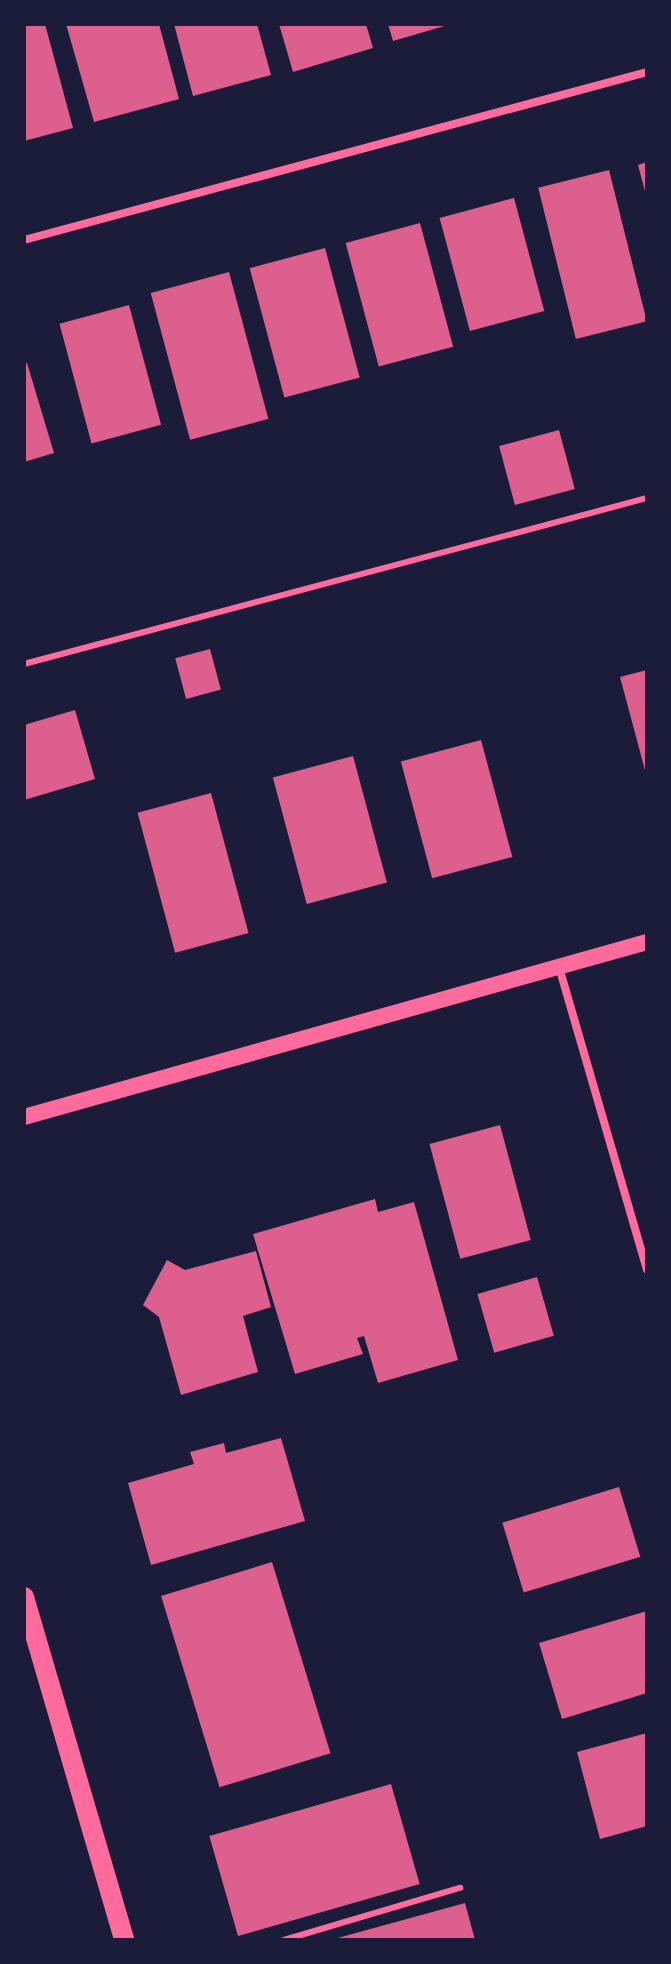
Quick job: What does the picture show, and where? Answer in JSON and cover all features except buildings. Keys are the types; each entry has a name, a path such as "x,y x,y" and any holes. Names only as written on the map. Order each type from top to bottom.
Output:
{"main road":[{"path":"24,1117 647,942"},
{"path":"24,1597 124,1940"}],"street":[{"path":"24,240 647,72"},
{"path":"559,967 647,1269"}],"lane":[{"path":"24,664 647,498"},
{"path":"284,1940 460,1888"}]}
